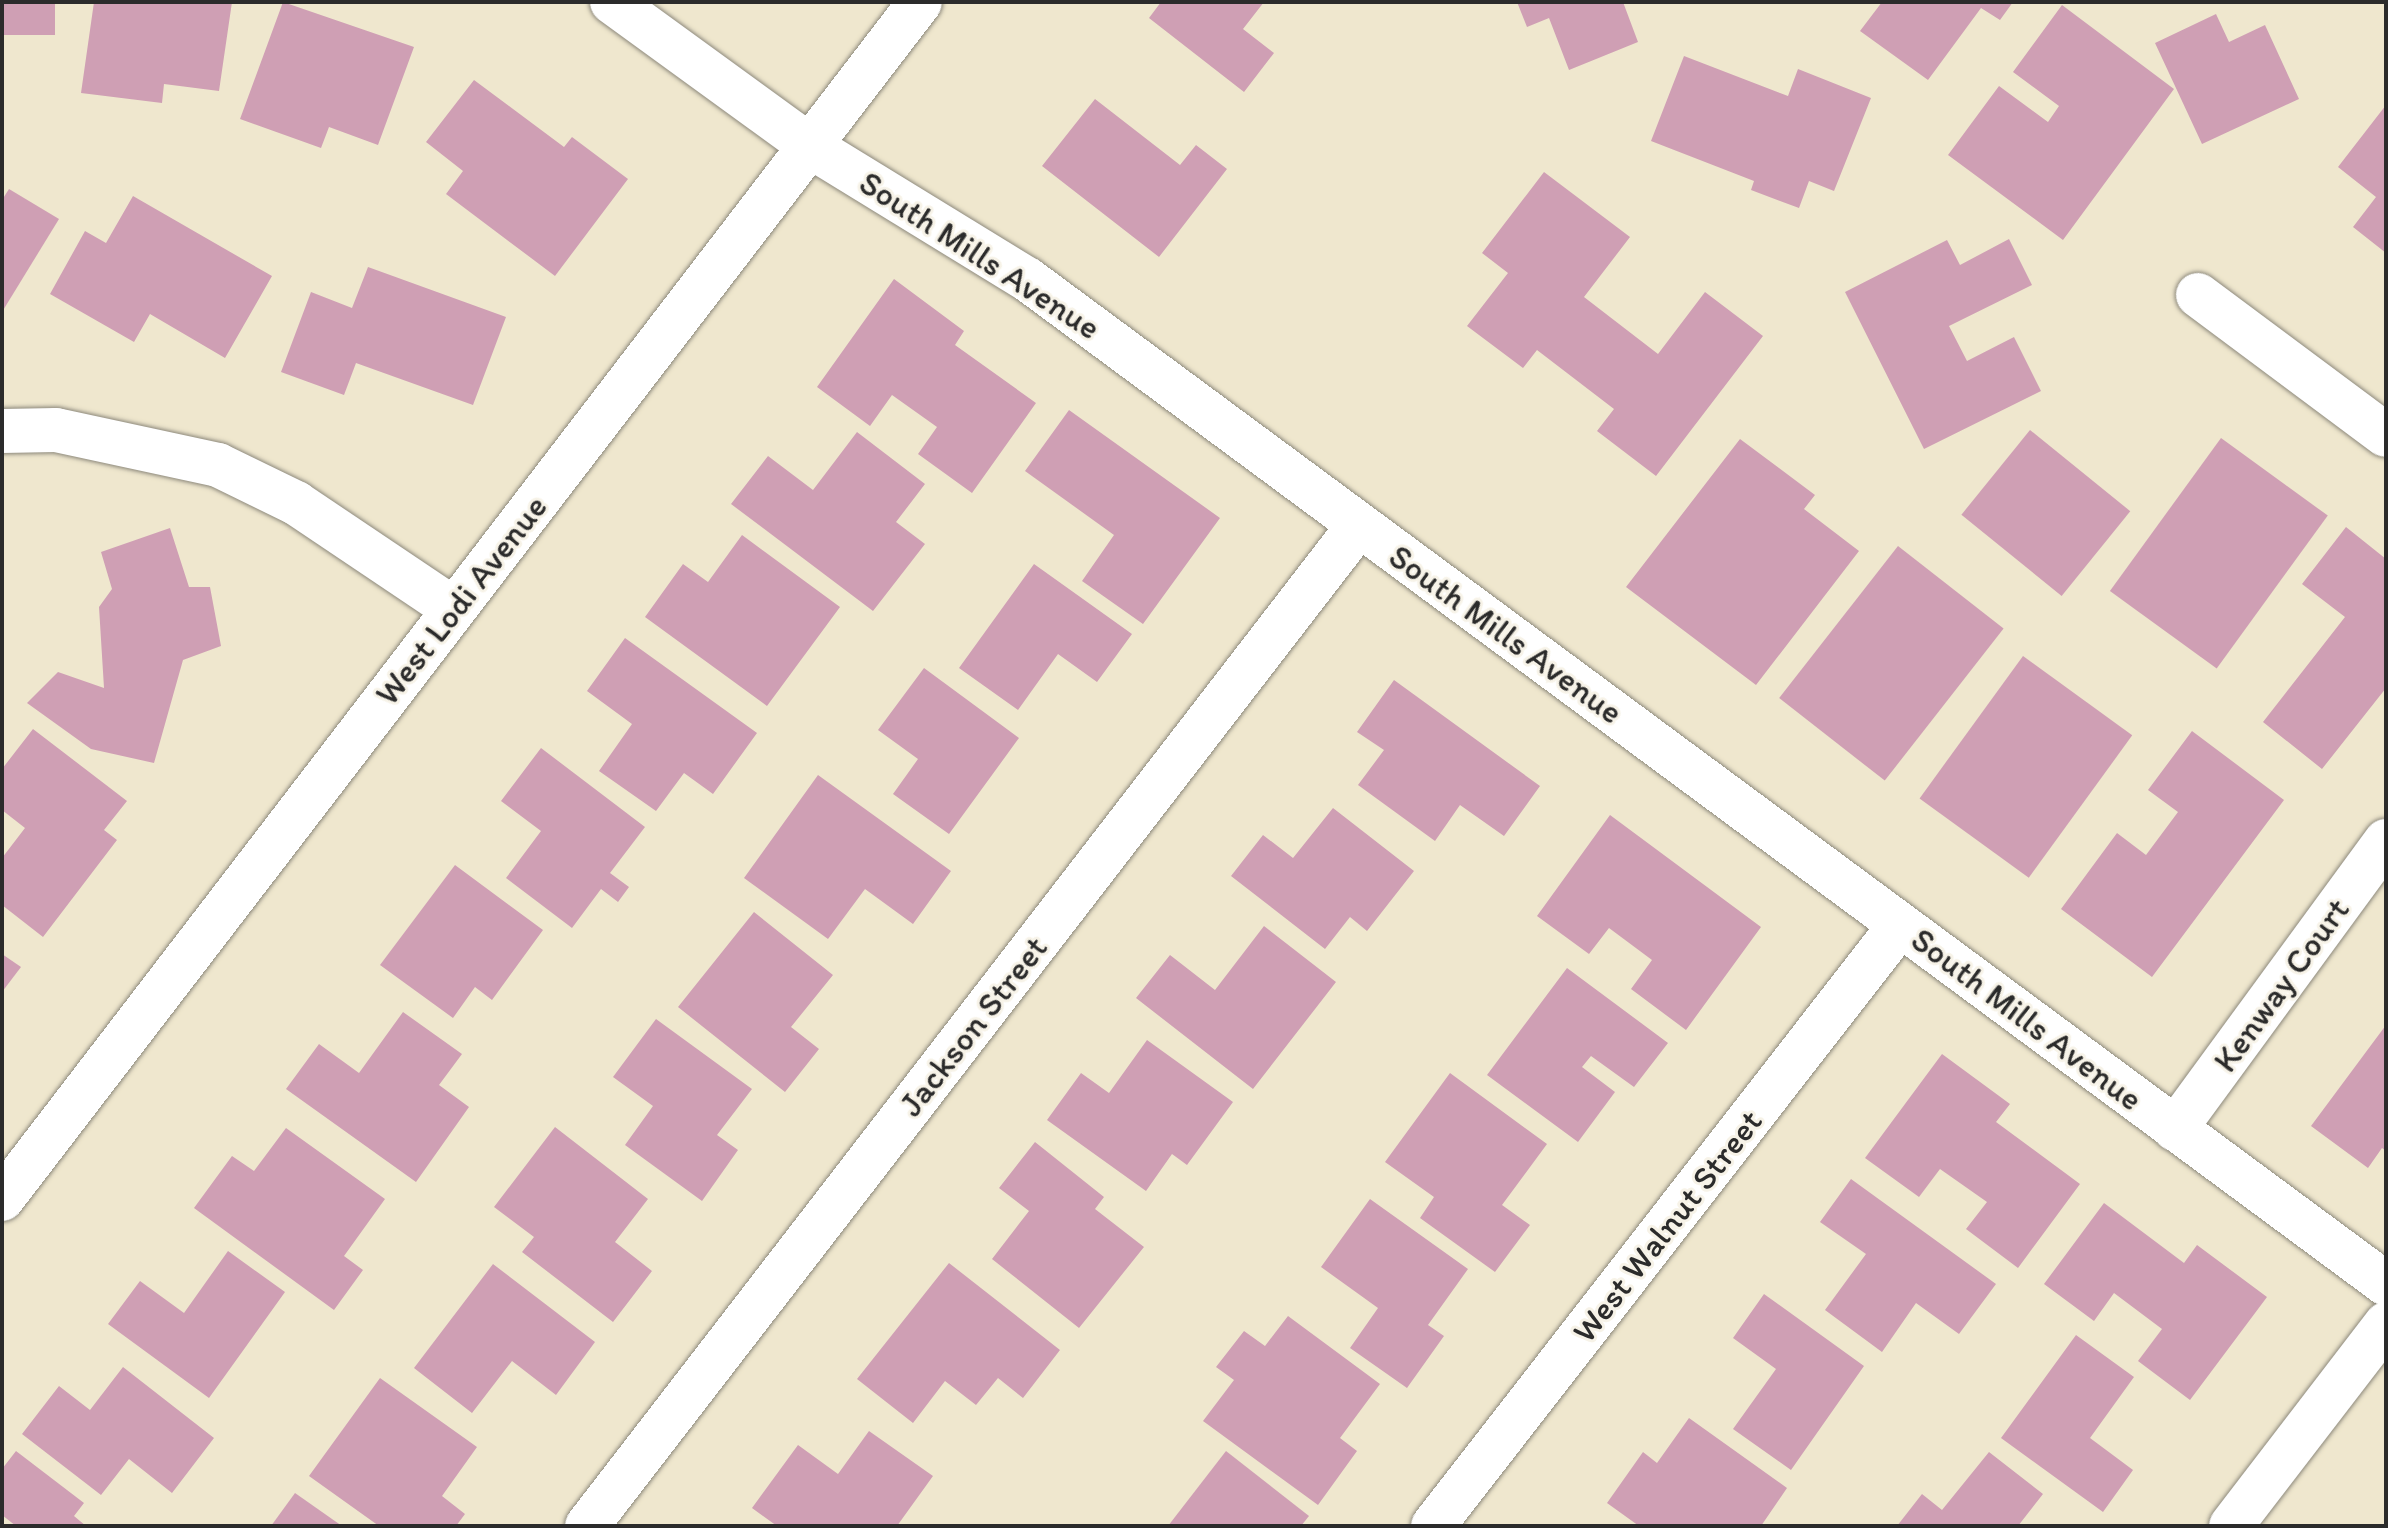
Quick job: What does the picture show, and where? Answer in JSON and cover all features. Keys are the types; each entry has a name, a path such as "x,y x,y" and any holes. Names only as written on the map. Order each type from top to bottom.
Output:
{"street":[{"name":"South Mills Avenue","path":"612,2 813,148 1027,279 2386,1284"},
{"name":"West Lodi Avenue","path":"2,1199 454,609 813,148 920,2"},
{"path":"2198,295 2386,435"},
{"path":"2,431 56,430 218,465 296,503 454,609"},
{"name":"Jackson Street","path":"587,1526 1359,525"},
{"name":"Kenway Court","path":"2175,1129 2386,841"},
{"name":"West Walnut Street","path":"1433,1526 1900,925"},
{"path":"2231,1526 2386,1324"}],"building":[{"path":"2,2 55,2 55,35 2,35"},
{"path":"94,2 232,2 219,91 164,84 162,103 81,93"},
{"path":"283,2 414,47 378,145 329,127 321,148 240,119"},
{"path":"1161,2 1264,2 1243,29 1274,53 1244,92 1149,18"},
{"path":"1517,2 1623,2 1638,42 1569,70 1549,18 1527,27"},
{"path":"1882,2 2013,2 2000,20 1981,8 1928,80 1860,31"},
{"path":"2062,5 2174,89 2063,240 1948,155 1999,86 2048,122 2059,106 2013,72"},
{"path":"2216,14 2229,42 2265,25 2299,99 2202,144 2155,43"},
{"path":"1684,56 1788,96 1798,69 1871,98 1834,191 1809,181 1799,208 1751,190 1754,181 1651,141"},
{"path":"474,80 564,147 572,137 628,179 555,276 446,194 463,171 426,142"},
{"path":"1095,99 1180,165 1196,145 1227,169 1159,257 1042,166"},
{"path":"2386,105 2386,253 2353,227 2376,197 2338,167"},
{"path":"1544,172 1630,237 1584,297 1658,354 1705,292 1763,336 1656,476 1597,431 1614,409 1537,350 1523,368 1467,326 1508,273 1482,253"},
{"path":"9,189 59,219 2,312 2,200"},
{"path":"133,196 272,276 225,358 150,314 134,342 50,294 85,231 106,243"},
{"path":"2009,239 2032,285 1949,326 1967,361 2014,337 2041,391 1924,449 1845,292 1947,240 1960,265"},
{"path":"368,267 506,317 473,405 356,363 344,395 281,372 311,292 352,308"},
{"path":"894,279 964,331 955,345 1036,403 972,493 918,454 937,427 892,395 870,426 817,387"},
{"path":"1069,410 1220,518 1143,624 1082,581 1114,535 1025,471"},
{"path":"2030,430 2130,511 2062,596 1961,515"},
{"path":"857,432 925,484 896,522 925,544 873,611 731,504 768,456 813,490"},
{"path":"2221,438 2328,516 2217,668 2110,591"},
{"path":"1740,439 1815,495 1804,509 1859,551 1756,685 1626,587"},
{"path":"2346,527 2386,559 2386,688 2322,769 2263,722 2345,617 2302,584"},
{"path":"170,528 189,587 210,587 221,646 183,660 154,763 91,749 27,703 58,672 104,688 99,607 112,589 101,552"},
{"path":"742,535 840,607 767,706 645,617 683,564 708,582"},
{"path":"1898,546 2004,628 1885,781 1779,698"},
{"path":"1034,564 1132,634 1097,682 1058,654 1018,710 959,668"},
{"path":"625,638 757,733 713,794 684,773 656,811 599,771 632,724 587,691"},
{"path":"2023,656 2132,735 2029,878 1920,798"},
{"path":"924,668 1019,738 949,834 893,794 918,759 878,730"},
{"path":"1394,680 1540,786 1504,836 1460,805 1435,841 1358,785 1384,750 1357,732"},
{"path":"33,729 127,801 104,830 117,840 43,937 2,905 2,858 25,828 2,810 2,769"},
{"path":"2192,731 2284,800 2152,977 2061,909 2117,833 2146,855 2178,812 2148,790"},
{"path":"541,748 645,827 610,873 629,887 618,902 601,889 572,928 506,878 541,831 501,801"},
{"path":"818,775 951,871 913,924 865,889 828,939 744,878"},
{"path":"1333,808 1414,871 1367,931 1350,917 1325,949 1231,876 1263,835 1293,858"},
{"path":"1610,815 1761,927 1686,1030 1631,989 1652,960 1609,928 1589,954 1537,916"},
{"path":"455,865 543,930 492,1000 475,987 453,1018 380,965"},
{"path":"754,912 833,975 791,1027 819,1049 785,1092 678,1007"},
{"path":"1264,926 1336,982 1253,1089 1136,998 1170,955 1215,990"},
{"path":"2,954 21,967 2,992"},
{"path":"1567,968 1668,1043 1634,1087 1591,1056 1582,1067 1615,1092 1578,1142 1487,1075"},
{"path":"403,1012 462,1054 439,1085 469,1107 416,1182 286,1089 319,1044 359,1073"},
{"path":"656,1019 752,1089 717,1135 738,1150 702,1201 625,1145 653,1106 613,1077"},
{"path":"2386,1025 2386,1151 2382,1148 2368,1168 2311,1126"},
{"path":"1147,1040 1233,1102 1187,1165 1172,1154 1146,1191 1047,1120 1081,1073 1109,1093"},
{"path":"1942,1054 2010,1104 1996,1122 2080,1184 2018,1268 1966,1229 1987,1202 1940,1169 1919,1197 1865,1158"},
{"path":"1450,1073 1547,1144 1502,1205 1530,1225 1495,1272 1420,1218 1434,1197 1385,1162"},
{"path":"555,1127 648,1199 615,1242 652,1271 613,1322 522,1252 534,1237 494,1207"},
{"path":"286,1128 385,1199 344,1256 363,1270 334,1310 194,1208 232,1156 254,1171"},
{"path":"1035,1142 1104,1197 1095,1209 1144,1247 1079,1328 992,1259 1029,1211 999,1188"},
{"path":"1851,1179 1996,1284 1959,1334 1916,1303 1882,1352 1825,1310 1866,1254 1820,1222"},
{"path":"1370,1199 1468,1269 1428,1325 1444,1336 1407,1388 1350,1348 1378,1308 1321,1267"},
{"path":"2104,1203 2184,1263 2197,1245 2267,1297 2190,1400 2138,1361 2162,1329 2114,1293 2094,1321 2044,1284"},
{"path":"228,1251 285,1292 209,1398 108,1324 140,1281 184,1313"},
{"path":"949,1263 1060,1350 1023,1398 998,1378 976,1405 945,1381 913,1423 857,1379"},
{"path":"493,1264 595,1342 556,1395 512,1361 472,1413 414,1368"},
{"path":"1764,1294 1864,1366 1791,1470 1733,1429 1776,1369 1733,1338"},
{"path":"1288,1316 1380,1384 1340,1438 1357,1451 1318,1505 1203,1421 1234,1380 1216,1367 1244,1331 1265,1346"},
{"path":"2076,1335 2134,1377 2090,1438 2133,1470 2103,1512 2001,1438"},
{"path":"123,1367 214,1438 172,1493 129,1459 101,1495 22,1434 59,1386 90,1410"},
{"path":"380,1378 477,1447 442,1496 465,1514 456,1526 379,1526 309,1476"},
{"path":"1689,1418 1787,1488 1761,1526 1639,1526 1607,1503 1643,1452 1657,1463"},
{"path":"869,1431 933,1476 897,1526 777,1526 752,1508 798,1445 838,1474"},
{"path":"16,1451 84,1503 74,1516 86,1526 16,1526 2,1515 2,1469"},
{"path":"1226,1451 1309,1516 1301,1526 1168,1526"},
{"path":"1989,1452 2043,1494 2018,1526 1897,1526 1922,1494 1942,1510"},
{"path":"295,1493 342,1526 271,1526"}]}
